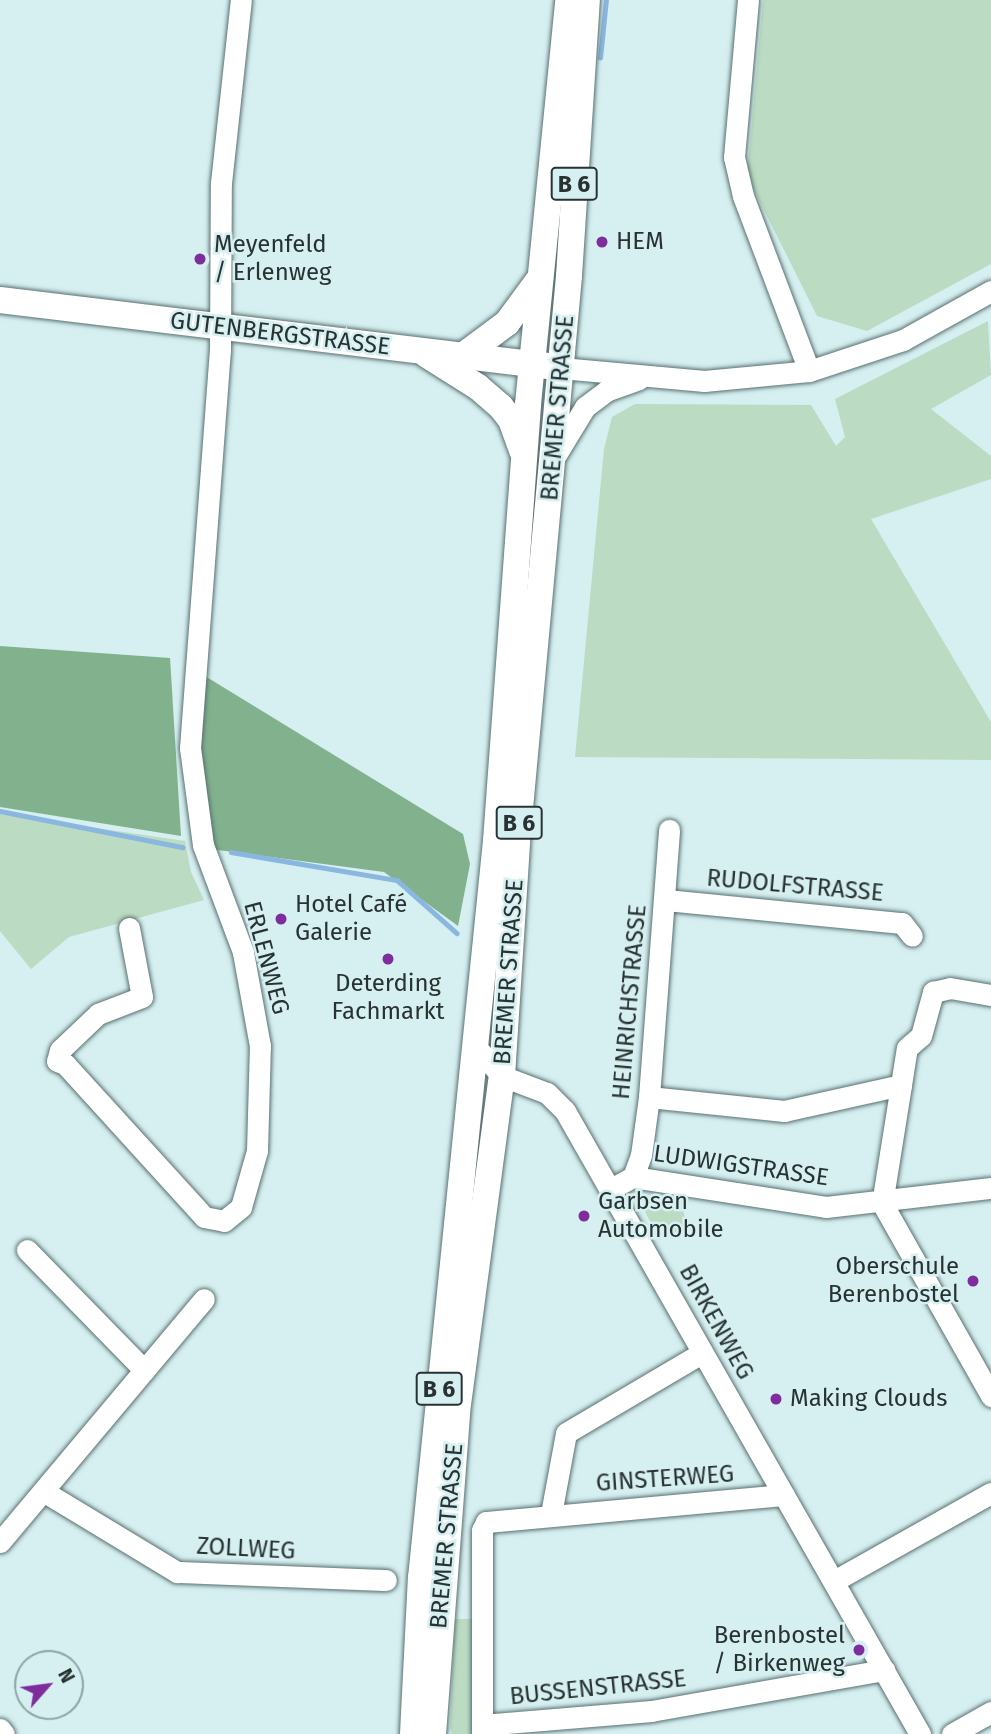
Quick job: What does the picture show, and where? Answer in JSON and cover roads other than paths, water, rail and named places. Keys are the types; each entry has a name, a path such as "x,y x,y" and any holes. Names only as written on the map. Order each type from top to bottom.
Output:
{"main road":[{"name":"BREMER STRASSE","path":"413,1734 421,1578 473,1044 497,828 524,461 568,0"},
{"name":"BREMER STRASSE","path":"433,1734 457,1412 502,1076 517,841 554,459 587,0"},
{"path":"464,355 507,323 541,277"},
{"name":"GUTENBERGSTRASSE","path":"0,300 561,368"},
{"path":"419,351 478,387 502,407 519,439 524,461"}],"street":[{"path":"220,326 221,183 241,0"},
{"path":"748,0 734,157 743,196 809,371"},
{"path":"561,368 704,381 809,371 903,340 991,291"},
{"name":"ERLENWEG","path":"129,928 142,996 97,1014 60,1050 57,1061 65,1064 204,1217 224,1221 241,1207 252,1171 262,1073 249,977 203,845 190,748 220,326"},
{"path":"554,459 585,407 606,391 645,377"},
{"name":"HEINRICHSTRASSE","path":"633,1177 641,1156 649,1097 666,900 669,830"},
{"name":"RUDOLFSTRASSE","path":"666,900 902,923 912,936"},
{"path":"991,995 950,988 933,992 921,1036 907,1048 882,1203 991,1396"},
{"name":"BIRKENWEG","path":"473,1044 502,1076 534,1086 558,1101 611,1189 784,1495 841,1577 884,1670 920,1734"},
{"path":"649,1097 784,1111 901,1085"},
{"name":"LUDWIGSTRASSE","path":"611,1189 633,1177 809,1206 882,1203 991,1188"},
{"path":"27,1250 144,1370"},
{"path":"0,1542 204,1299"},
{"name":"GINSTERWEG","path":"551,1514 563,1442 573,1426 702,1353"},
{"name":"ZOLLWEG","path":"43,1491 177,1572 386,1580"},
{"path":"841,1577 991,1493"},
{"name":"GINSTERWEG","path":"482,1730 482,1530 486,1522 551,1514 784,1495"},
{"name":"BUSSENSTRASSE","path":"482,1730 651,1711 884,1670"},
{"path":"951,1734 991,1712"},
{"path":"0,1729 4,1734"}],"waterway":[{"path":"600,58 606,0"},
{"path":"0,811 182,847"},
{"path":"231,852 397,880 457,933"}],"place":[{"name":"HEM","path":"602,242"},
{"name":"Meyenfeld / Erlenweg","path":"200,259"},
{"name":"Hotel Café Galerie","path":"281,919"},
{"name":"Deterding Fachmarkt","path":"388,959"},
{"name":"Garbsen Automobile","path":"584,1216"},
{"name":"Oberschule Berenbostel","path":"973,1281"},
{"name":"Making Clouds","path":"776,1399"},
{"name":"Berenbostel / Birkenweg","path":"859,1650"}]}
